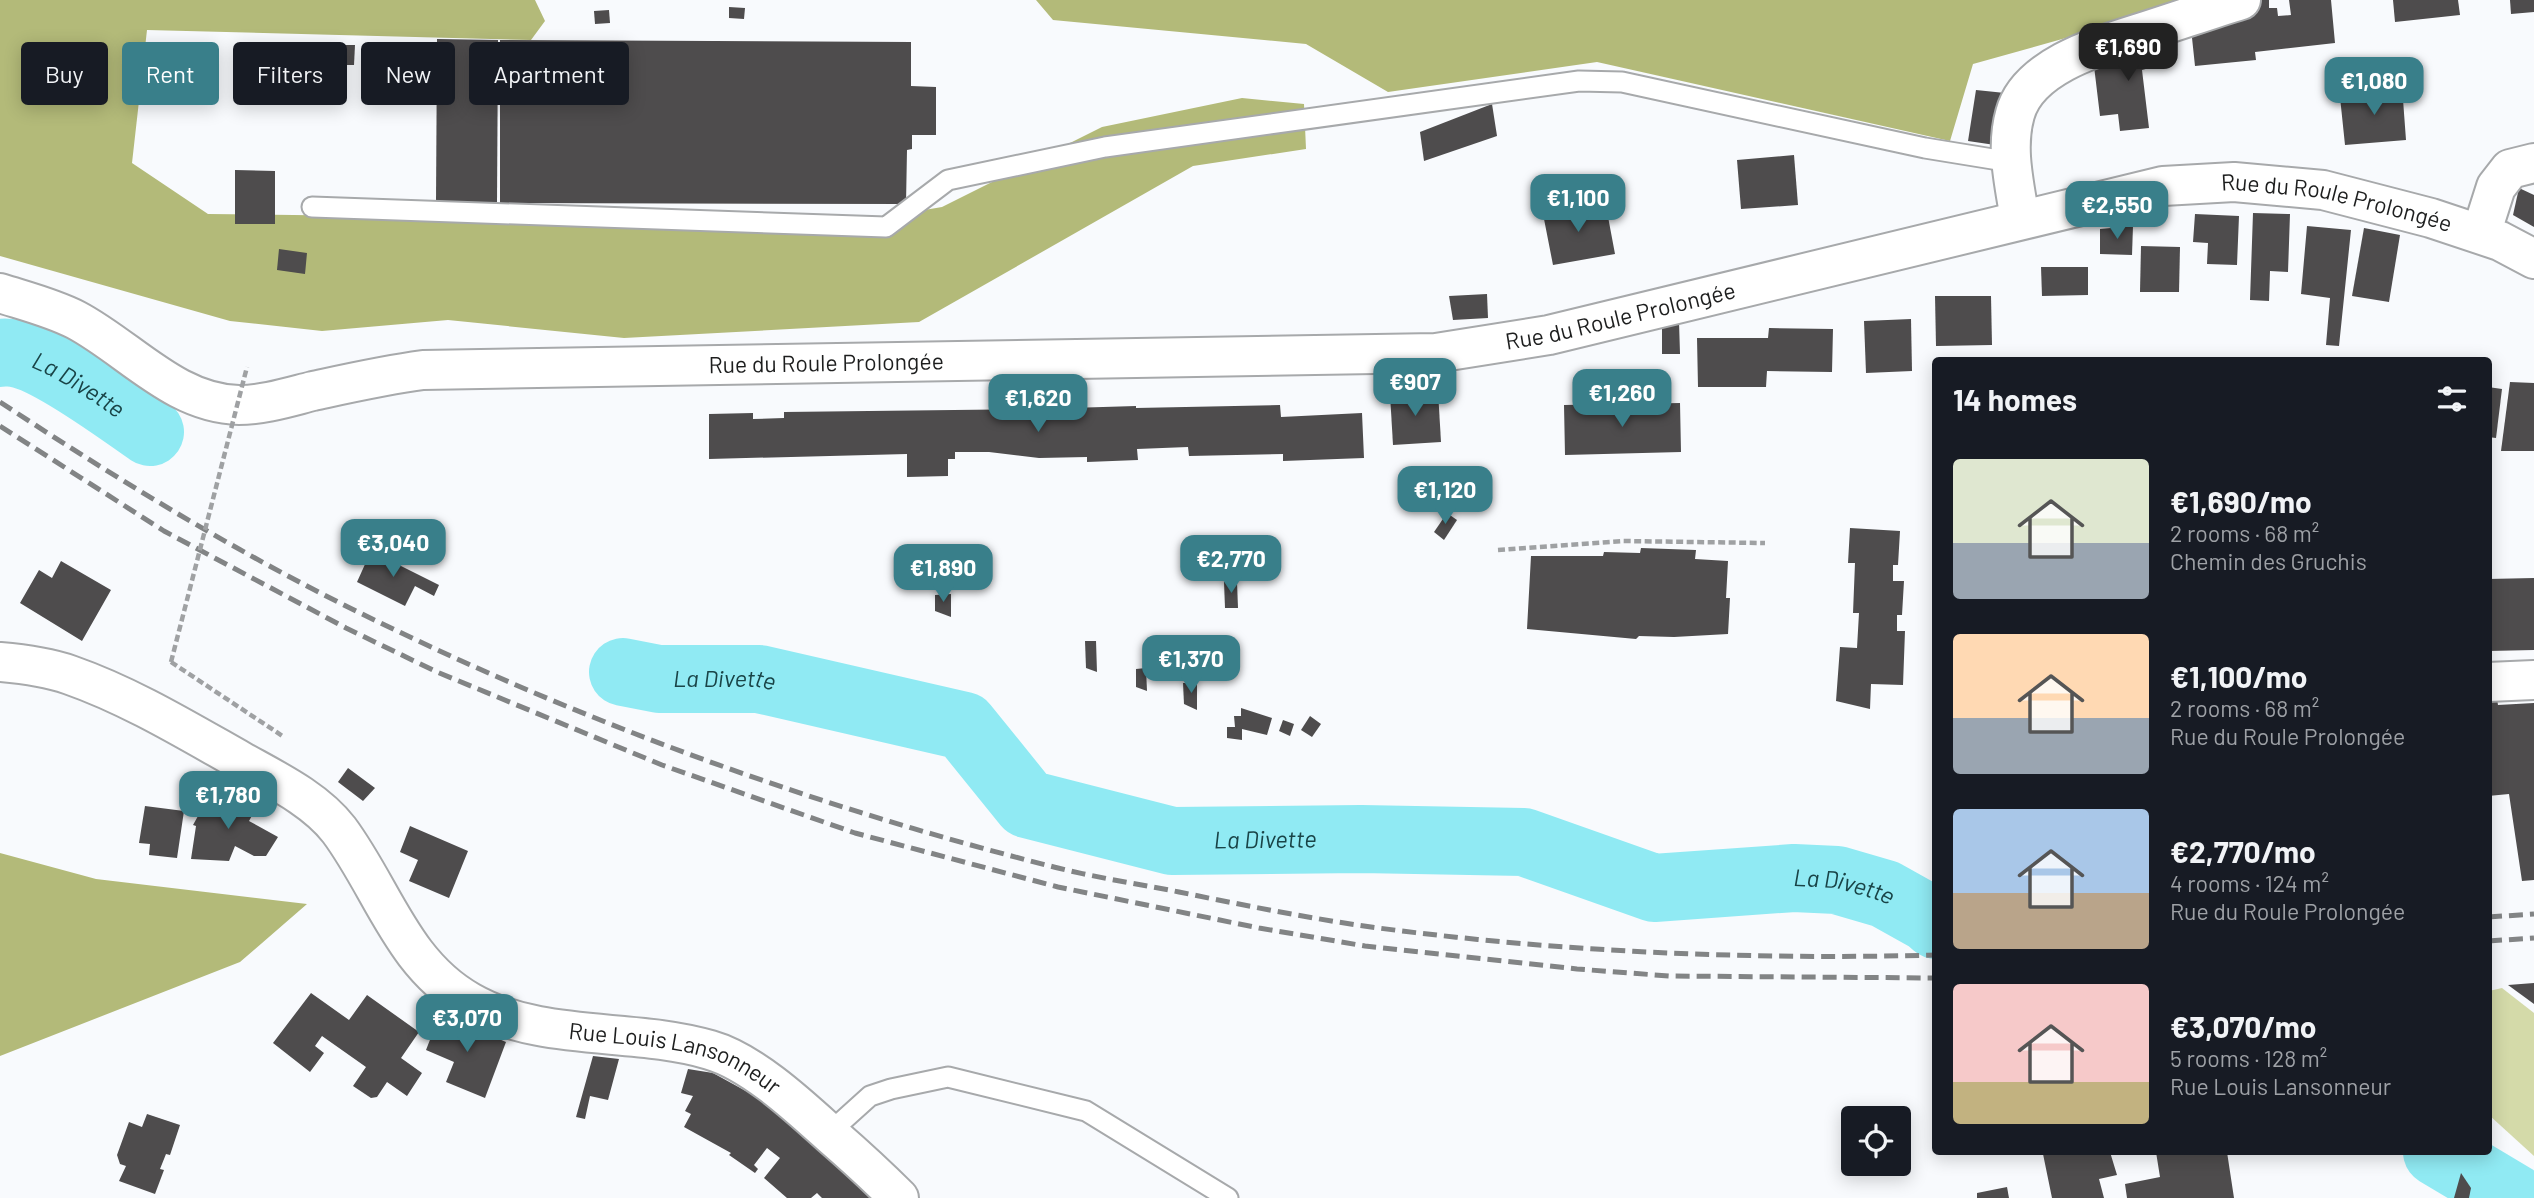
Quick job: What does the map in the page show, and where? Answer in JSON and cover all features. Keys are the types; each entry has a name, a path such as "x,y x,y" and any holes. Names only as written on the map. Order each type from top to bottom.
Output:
{"street":[{"path":"2020,220 2011,162 2015,114 2025,92 2057,66 2089,49 2241,0"},
{"path":"2481,234 2496,187 2510,169 2534,163"},
{"name":"Rue du Roule Prolongée","path":"0,293 75,319 155,374 190,393 212,401 240,405 265,402 378,376 423,370 1436,353 1549,335 2162,186 2234,182 2323,190 2481,234 2534,259"},
{"name":"Rue Louis Lansonneur","path":"0,662 34,665 68,674 125,698 267,776 320,810 337,827 354,852 402,937 421,963 443,984 467,1001 497,1017 532,1025 678,1043 713,1050 782,1091 899,1198"},
{"path":"2492,682 2534,680"}],"lane":[{"path":"312,207 886,227 948,180 974,174 1119,145 1579,81 1622,82 1925,148 2011,162"},
{"path":"829,1133 870,1096 948,1076 1086,1111 1228,1198"}],"path":[{"path":"247,368 171,662 286,738"},
{"path":"1498,550 1622,541 1765,543"}],"green space":[{"path":"0,0 535,0 545,21 531,40 147,30 146,42 122,42 122,105 139,105 132,163 208,214 854,222 942,207 1102,127 1242,98 1304,104 1306,149 1193,166 919,322 624,338 448,320 322,331 230,321 0,256"},
{"path":"1036,0 2201,0 1973,64 1950,141 1597,62 1388,92 1306,44 1053,20"},
{"path":"0,853 96,879 307,904 240,962 0,1056"},
{"path":"2502,988 2534,1013 2534,1156 2492,1118 2492,990"}],"building":[{"path":"2254,0 2269,0 2269,8 2277,8 2278,16 2291,15 2289,0 2331,0 2335,43 2255,52 2256,60 2195,66 2190,19"},
{"path":"2393,0 2458,0 2460,15 2395,22"},
{"path":"2510,0 2534,0 2534,12 2511,14"},
{"path":"729,7 745,8 744,19 729,18"},
{"path":"609,10 610,23 595,24 594,11"},
{"path":"2158,32 2164,64 2142,70 2149,128 2120,131 2118,114 2100,116 2094,66"},
{"path":"437,39 498,40 469,42 469,105 498,105 497,202 436,202 437,105 455,105 455,42 437,42"},
{"path":"500,40 911,42 911,86 936,87 936,135 912,135 912,149 907,150 906,204 500,203 500,105 629,105 629,42"},
{"path":"347,45 355,45 354,65 347,65"},
{"path":"2402,86 2406,140 2345,145 2340,97 2378,93 2377,88"},
{"path":"1976,90 2005,93 1995,145 1968,141"},
{"path":"1492,104 1497,136 1424,161 1420,132"},
{"path":"1794,155 1798,205 1741,209 1737,160"},
{"path":"235,170 275,171 275,224 235,224"},
{"path":"2519,188 2534,195 2534,227 2513,215"},
{"path":"1565,201 1567,214 1606,206 1615,254 1553,265 1544,205"},
{"path":"2253,213 2290,214 2288,272 2270,271 2269,301 2250,300"},
{"path":"2195,214 2239,216 2237,265 2207,264 2208,243 2193,242"},
{"path":"2133,226 2132,255 2100,254 2100,229"},
{"path":"2307,226 2351,230 2339,346 2326,345 2330,298 2301,294"},
{"path":"2364,228 2400,235 2389,302 2352,296"},
{"path":"2141,246 2180,247 2179,292 2140,292"},
{"path":"279,249 307,253 305,274 277,270"},
{"path":"2041,267 2088,267 2088,295 2042,296"},
{"path":"1487,294 1488,318 1453,320 1449,296"},
{"path":"1935,296 1991,296 1992,345 1936,346"},
{"path":"1911,319 1912,371 1866,373 1864,321"},
{"path":"1679,322 1680,354 1662,354 1662,326"},
{"path":"1769,328 1833,329 1832,372 1767,371 1766,387 1698,387 1697,338 1768,338"},
{"path":"2510,382 2534,383 2534,451 2501,451"},
{"path":"2492,388 2502,389 2496,438 2492,438"},
{"path":"1438,391 1441,442 1393,445 1390,394"},
{"path":"1680,403 1681,452 1565,455 1564,405 1615,404 1615,408 1627,408 1627,404"},
{"path":"1280,405 1281,417 1362,413 1364,458 1283,461 1283,454 1189,456 1188,447 1137,449 1138,460 1087,462 1087,457 1039,458 989,452 955,452 955,459 948,459 948,476 907,477 907,454 709,459 709,414 753,413 753,419 784,418 784,412"},
{"path":"1447,513 1457,520 1444,540 1434,532"},
{"path":"1850,528 1900,531 1898,565 1893,565 1893,581 1904,581 1902,615 1897,615 1897,631 1905,631 1903,685 1871,684 1870,709 1836,701 1840,647 1857,648 1859,613 1853,613 1855,563 1848,563"},
{"path":"1641,548 1696,550 1695,559 1728,561 1728,634 1639,636 1636,639 1527,629 1531,556 1603,556 1604,552 1640,553"},
{"path":"371,551 439,585 434,596 415,586 405,606 357,582"},
{"path":"61,561 111,590 82,641 20,603 39,570 52,578"},
{"path":"2534,578 2534,650 2492,651 2492,579"},
{"path":"1224,582 1237,582 1238,608 1225,608"},
{"path":"951,594 951,617 935,611 935,595"},
{"path":"1085,641 1096,641 1097,672 1086,668"},
{"path":"1146,668 1147,691 1136,687 1136,669"},
{"path":"1183,683 1197,683 1197,710 1184,704"},
{"path":"2492,699 2497,699 2498,705 2534,703 2534,880 2522,881 2509,794 2492,796"},
{"path":"1241,708 1272,718 1267,735 1242,729 1242,740 1227,738 1227,727 1235,727 1234,716 1241,716"},
{"path":"1310,716 1321,724 1312,737 1301,730"},
{"path":"1283,720 1294,724 1290,736 1279,731"},
{"path":"348,768 375,788 363,801 338,782"},
{"path":"213,789 254,812 249,821 278,837 266,856 254,856 235,846 229,861 191,859 196,826 193,825"},
{"path":"145,806 184,811 177,858 149,855 150,844 139,843"},
{"path":"410,826 468,851 449,898 409,881 418,860 400,852"},
{"path":"2534,983 2534,1004 2508,985"},
{"path":"311,993 349,1020 367,995 419,1032 401,1058 422,1073 407,1096 387,1082 377,1097 371,1098 353,1086 366,1067 322,1036 315,1046 324,1053 310,1072 273,1043"},
{"path":"440,1014 506,1042 485,1098 446,1082 454,1062 426,1050"},
{"path":"593,1056 619,1059 608,1100 590,1096 585,1119 576,1117"},
{"path":"688,1069 713,1073 766,1102 838,1164 871,1198 822,1198 817,1193 811,1198 787,1198 764,1178 780,1158 767,1148 754,1165 758,1169 755,1173 729,1155 731,1153 684,1127 691,1114 685,1111 693,1096 681,1093"},
{"path":"147,1114 180,1125 170,1155 166,1154 160,1169 164,1170 155,1194 119,1181 126,1166 120,1164 117,1155 129,1122 142,1127"},
{"path":"2043,1155 2111,1155 2117,1175 2099,1179 2104,1198 2052,1198"},
{"path":"2156,1155 2227,1155 2234,1198 2127,1198 2125,1184 2160,1177"},
{"path":"2461,1173 2471,1188 2469,1198 2454,1198"},
{"path":"2007,1187 2009,1198 1977,1198 1977,1193"}],"waterway":[{"name":"La Divette","path":"0,353 16,354 55,370 150,432"},
{"name":"La Divette","path":"623,672 659,679 759,679 964,726 1027,804 1172,841 1361,839 1524,842 1654,888 1794,878 1837,880 1885,894 1932,922"},
{"name":"La Divette","path":"2442,1155 2514,1198"}],"railway":[{"path":"0,402 130,485 308,587 524,689 699,758 877,818 967,844 1103,878 1323,920 1441,936 1582,948 1723,955 1932,955"},
{"path":"0,426 164,531 346,628 437,672 662,765 855,833 1058,887 1259,928 1365,946 1669,976 1932,978"},
{"path":"2492,917 2534,914"},
{"path":"2492,941 2534,938"}]}
